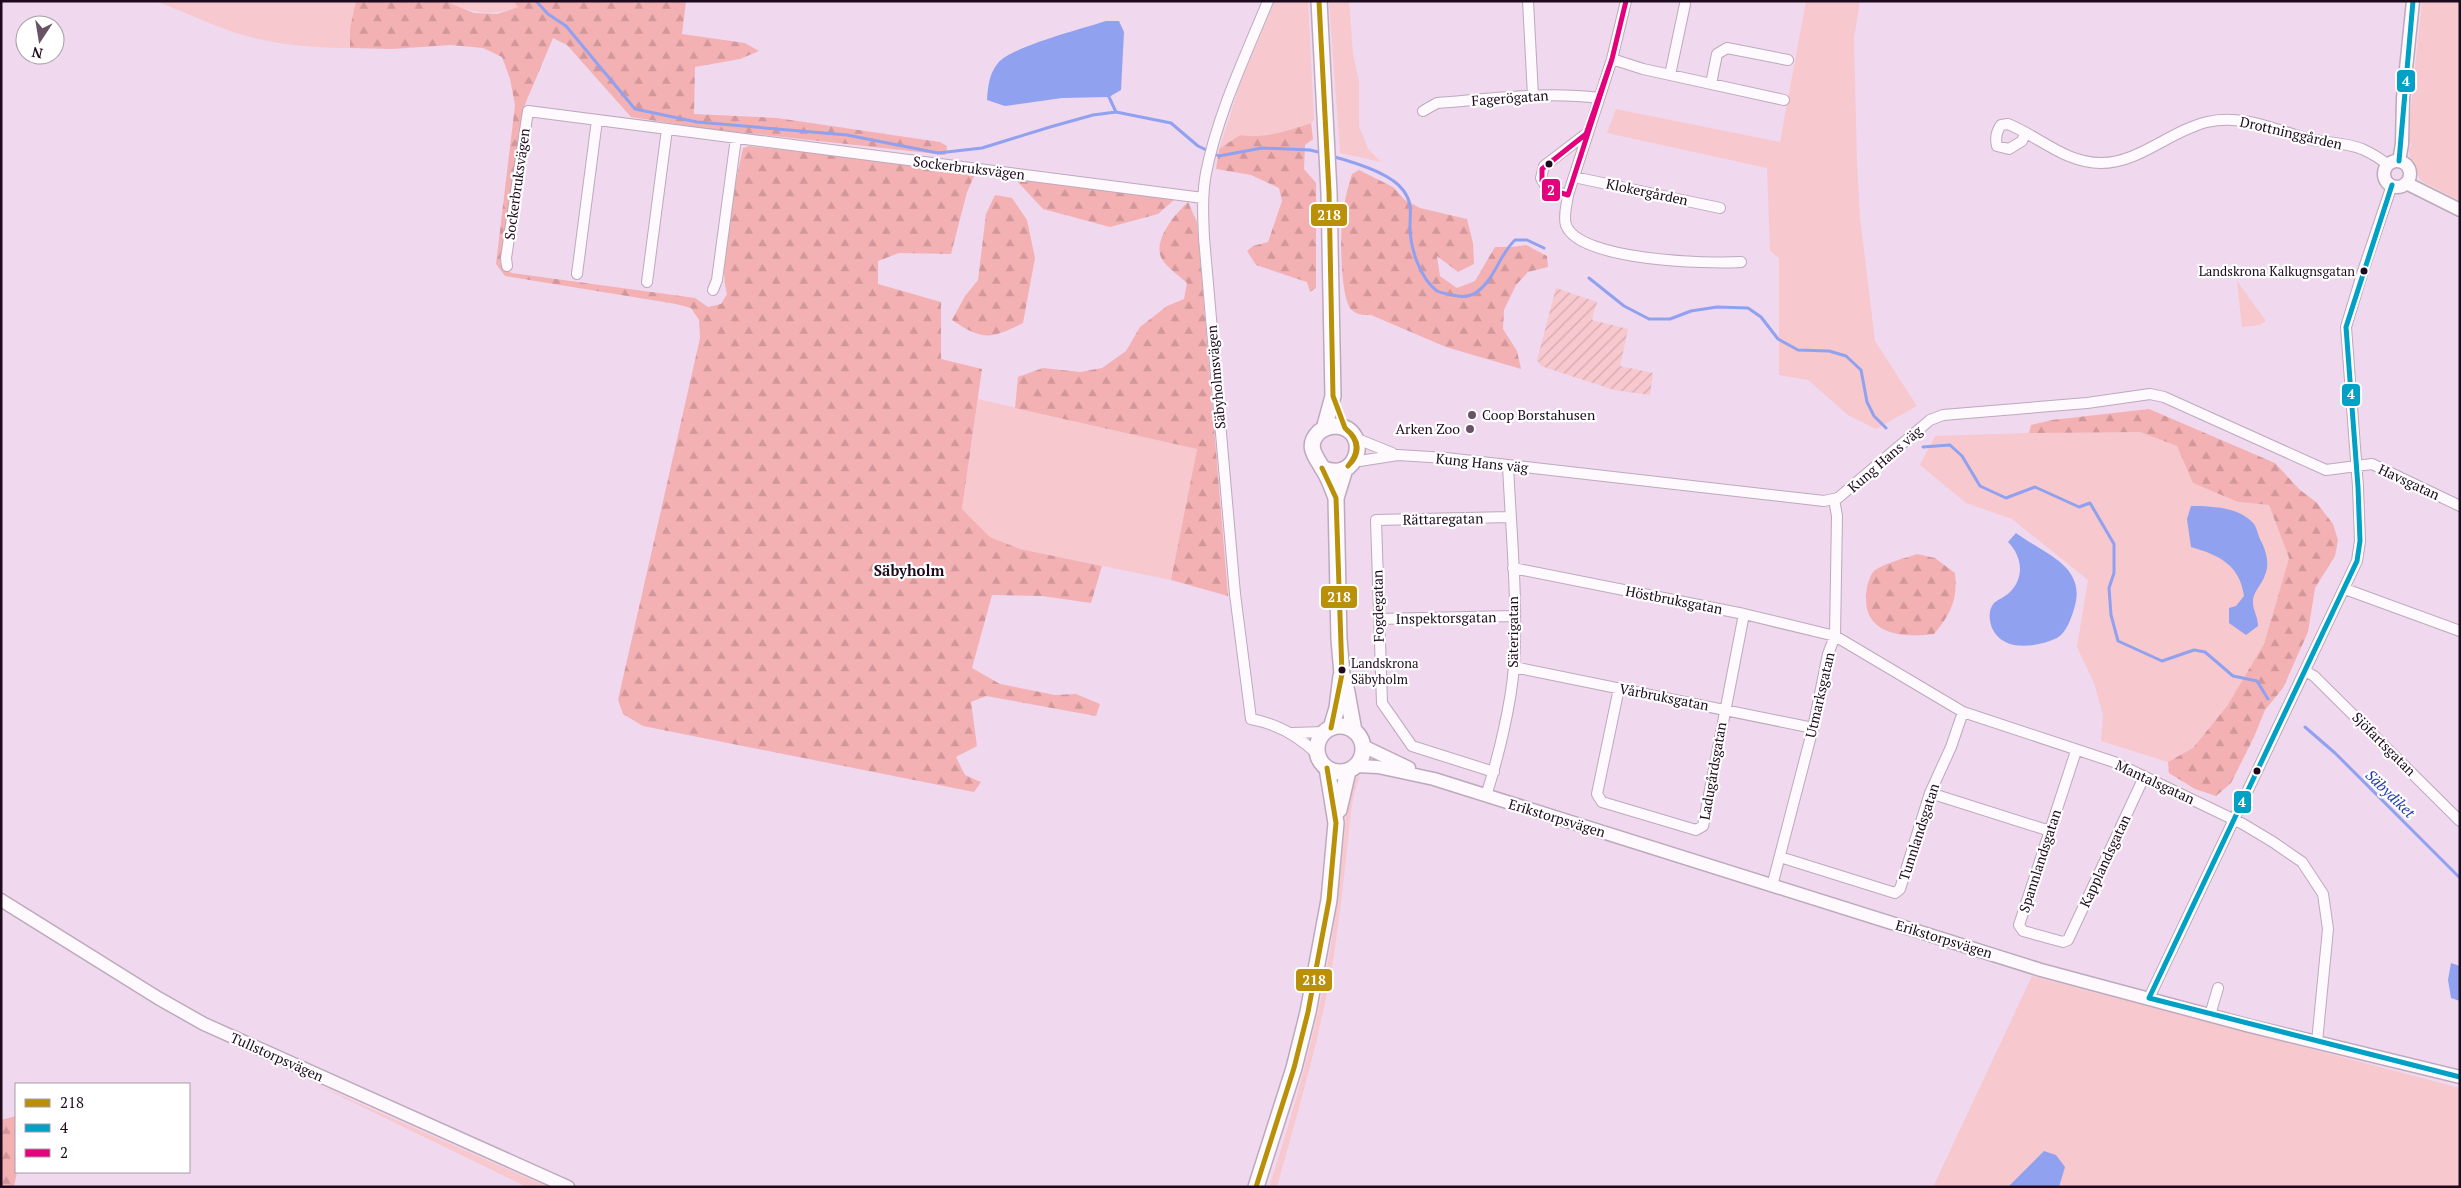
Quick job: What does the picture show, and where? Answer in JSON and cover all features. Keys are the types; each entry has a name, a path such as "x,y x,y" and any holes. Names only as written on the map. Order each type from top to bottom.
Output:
{"main road":[{"path":"1319,1 1329,192 1333,396 1324,429"},
{"path":"1333,396 1357,450 1336,498"},
{"path":"1256,1187 1294,1068 1308,1012 1329,900 1336,824 1352,768 1362,757 1363,746 1354,731 1342,674 1336,498 1322,468 1315,459 1312,448 1316,437 1324,429 1334,426 1350,433"},
{"path":"1322,468 1333,471 1349,466"},
{"path":"1336,824 1327,768 1318,755 1317,745 1328,730 1337,708 1342,674"},
{"path":"1328,730 1343,726 1354,731"},
{"path":"1327,768 1337,772 1352,768"}],"street":[{"name":"Säbyholmsvägen","path":"1268,1 1219,122 1206,174 1203,198 1204,238 1235,594 1251,719 1262,721 1292,733 1318,755"},
{"path":"1528,1 1533,96"},
{"path":"1626,1 1612,59 1586,134 1568,195 1566,225 1572,233 1588,244 1652,259 1683,262 1741,262"},
{"path":"2393,163 2406,164 2409,171 2406,183 2400,186 2392,185 2385,176 2402,144 2403,98 2413,1"},
{"path":"1670,75 1685,4"},
{"path":"1711,84 1717,54 1727,48 1788,60"},
{"path":"1612,59 1670,75 1784,100"},
{"name":"Fagerögatan","path":"1423,110 1437,103 1533,96 1573,94 1599,98"},
{"name":"Sockerbruksvägen","path":"508,266 506,258 528,111 1203,198"},
{"name":"Drottninggården","path":"2025,134 2076,160 2103,163 2132,156 2176,132 2207,122 2236,119 2314,140 2362,149 2393,163"},
{"path":"577,274 597,120"},
{"path":"647,282 667,129"},
{"path":"1568,195 1553,192 1545,187 1540,178 1542,169 1586,134"},
{"path":"713,290 717,280 736,138"},
{"name":"Klokergården","path":"1574,177 1720,208"},
{"path":"2406,183 2460,210"},
{"path":"2149,998 2345,589 2360,550 2357,466 2347,320 2392,185"},
{"name":"Kung Hans väg","path":"1349,466 1398,455 1446,458 1824,502 1838,498 1930,420 2150,394 2164,397 2326,470 2357,466"},
{"name":"Kung Hans väg","path":"1350,433 1398,455"},
{"name":"Havsgatan","path":"2357,466 2372,464 2460,506"},
{"name":"Säterigatan","path":"1486,796 1494,772 1514,667 1513,568 1508,465"},
{"name":"Utmarksgatan","path":"1772,886 1813,728 1828,654 1835,636 1838,516 1834,500"},
{"name":"Rättaregatan","path":"1376,520 1510,517"},
{"name":"Fogdegatan","path":"1376,520 1381,700 1412,746 1494,772"},
{"name":"Höstbruksgatan","path":"1513,568 1744,614 1835,636"},
{"path":"2345,589 2460,631"},
{"name":"Ladugårdsgatan","path":"1620,688 1597,794 1602,802 1696,830 1703,826 1724,709 1744,614"},
{"name":"Inspektorsgatan","path":"1379,620 1513,616"},
{"name":"Mantalsgatan","path":"1835,636 1850,647 1962,712 2114,762 2235,820 2274,842 2302,862 2323,894 2328,928 2317,1042"},
{"name":"Vårbruksgatan","path":"1514,667 1813,728"},
{"name":"Sjöfartsgatan","path":"2305,671 2314,676 2460,821"},
{"name":"Tunnlandsgatan","path":"1780,856 1895,893 1900,889 1930,793 1951,747 1962,712"},
{"name":"Säbyholmsvägen","path":"1292,733 1328,730"},
{"name":"Erikstorpsvägen","path":"1363,746 1434,780"},
{"name":"Spannlandsgatan","path":"2063,942 2023,930 2020,925 2076,750"},
{"name":"Erikstorpsvägen","path":"1352,768 1378,767 1434,780 2041,970 2210,1015 2460,1077"},
{"name":"Kapplandsgatan","path":"2063,942 2068,940 2144,777"},
{"path":"1930,793 2050,831"},
{"name":"Tullstorpsvägen","path":"1,900 158,998 204,1024 568,1187"},
{"path":"2210,1015 2218,988"}],"shaded area":[{"path":"156,1 376,1 350,29 350,48 300,46 250,37"},
{"path":"445,1 513,1 518,7 489,13 473,11"},
{"path":"1275,1 1308,1 1314,120 1311,123 1280,134 1254,137 1240,135 1219,149 1241,81"},
{"path":"1329,1 1349,1 1353,54 1359,82 1359,126 1368,149 1381,162 1340,153"},
{"path":"1806,1 1860,1 1854,38 1857,163 1860,217 1875,341 1917,406 1876,429 1848,415 1808,380 1779,375 1779,258 1770,251 1767,168 1607,133 1616,109 1780,142"},
{"path":"2422,1 2460,1 2460,201 2421,181 2410,160 2409,149 2412,144 2409,142 2410,117"},
{"path":"2237,281 2266,321 2260,325 2242,327"},
{"path":"1556,288 1597,302 1592,320 1628,329 1620,366 1653,373 1650,395 1614,390 1541,366 1537,360"},
{"path":"978,399 1197,449 1171,580 1020,549 990,537 962,509"},
{"path":"2085,431 2141,432 2177,446 2194,483 2238,502 2269,505 2289,558 2264,644 2227,706 2193,748 2168,762 2101,741 2103,715 2094,683 2077,647 2088,580 2012,519 1966,503 1920,465 1935,436"},
{"path":"1360,776 1352,803 1334,955 1323,1014 1277,1187 1269,1187 1300,1086 1319,1010 1336,909 1349,783"},
{"path":"2032,976 2460,1088 2460,1187 1933,1187"},
{"path":"313,1083 548,1187 527,1187"}],"green space":[{"path":"356,1 445,1 474,13 497,14 518,7 513,1 686,1 682,34 745,43 759,51 740,59 695,67 694,114 777,118 940,142 947,146 946,155 702,128 631,117 567,45 553,38 523,109 500,263 507,271 512,273 695,298 708,307 721,304 727,294 724,279 724,261 728,222 743,148 749,146 951,168 975,174 967,192 951,254 899,253 878,261 878,284 941,302 941,359 982,369 962,509 990,537 1020,549 1102,566 1091,603 1042,596 992,595 972,668 1000,684 1055,695 1076,694 1100,704 1096,716 986,696 971,702 977,746 956,757 965,775 981,782 974,792 643,726 623,714 618,700 700,338 699,320 691,308 676,304 505,276 496,264 515,105 510,79 502,57 483,48 451,45 392,49 350,48 350,29"},
{"path":"1311,123 1313,139 1305,145 1304,169 1316,183 1316,288 1310,292 1307,282 1256,265 1247,251 1253,246 1268,242 1282,201 1279,188 1251,175 1216,169 1219,149 1240,135 1267,135"},
{"path":"1359,170 1393,187 1405,200 1420,208 1467,219 1473,243 1474,264 1458,272 1437,256 1440,276 1457,288 1475,281 1495,247 1526,245 1547,256 1548,267 1528,272 1516,285 1504,310 1503,329 1517,351 1521,369 1446,347 1371,315 1357,313 1350,308 1343,279 1341,231 1344,204 1350,180 1352,174"},
{"path":"1022,178 1175,199 1158,214 1110,227 1043,209 1016,180"},
{"path":"995,195 1012,198 1027,220 1035,258 1023,323 995,335 987,335 972,332 952,320 965,296 978,280 986,214"},
{"path":"1188,202 1197,222 1228,596 1171,580 1197,449 1015,408 1018,377 1043,368 1080,372 1102,368 1126,351 1140,327 1167,306 1184,299 1187,283 1164,262 1160,255 1160,247 1166,230"},
{"path":"2149,409 2275,463 2300,490 2316,502 2333,524 2338,540 2335,556 2315,588 2308,632 2283,688 2265,710 2231,783 2216,796 2195,789 2169,773 2168,762 2193,748 2227,706 2264,644 2289,558 2269,505 2238,502 2193,483 2177,446 2140,432 2029,433 2031,425 2052,420"},
{"path":"1917,554 1935,558 1955,573 1956,582 1952,606 1945,620 1934,634 1911,635 1889,632 1872,620 1867,611 1866,595 1869,581 1873,572 1877,569"},
{"path":"15,1116 15,1173 17,1173 14,1187 1,1187 1,1120"}],"water":[{"path":"1106,21 1119,21 1124,32 1121,90 1109,97 1062,98 1005,106 987,100 993,71 1005,57 1032,45"},
{"path":"2191,506 2216,507 2233,511 2248,518 2256,528 2266,553 2267,566 2264,579 2253,599 2258,626 2246,635 2229,623 2229,608 2236,606 2244,596 2238,576 2233,569 2219,558 2191,547 2187,519"},
{"path":"2016,533 2061,563 2075,582 2077,594 2068,625 2060,636 2040,644 2012,645 1997,636 1990,622 1990,612 1994,603 2010,592 2018,580 2020,573 2019,560 2008,542"},
{"path":"2451,963 2460,966 2460,1001 2451,998 2448,980"},
{"path":"2044,1151 2056,1155 2065,1167 2059,1187 2008,1187"}],"waterway":[{"path":"536,1 548,14 566,26 635,109 697,122 847,135 938,153 982,148 1093,115 1116,112 1171,123 1198,146 1219,156 1262,148 1310,150 1322,153"},
{"path":"1109,97 1116,112"},
{"path":"1331,156 1359,164 1380,173 1403,190 1410,203 1410,234 1417,261 1425,278 1439,292 1455,296 1471,295 1477,292 1493,274 1515,240 1527,240 1544,248"},
{"path":"1589,278 1624,306 1649,319 1670,319 1691,311 1717,307 1748,308 1761,317 1778,339 1798,350 1829,351 1846,356 1861,370 1867,402 1874,416 1886,428"},
{"path":"1923,447 1950,445 1962,456 1980,486 2006,498 2035,487 2079,507 2090,503 2114,544 2114,573 2109,588 2111,615 2118,641 2162,661 2194,650 2205,652 2233,676 2257,681 2268,699"},
{"name":"Säbydiket","path":"2305,727 2335,753 2460,878"}],"transit line":[{"name":"218","path":"1319,1 1329,192 1333,396 1345,428"},
{"name":"2","path":"1612,59 1626,1"},
{"name":"4","path":"2399,161 2413,1"},
{"name":"2","path":"1612,59 1568,195 1551,190 1542,181 1542,169 1586,134 1612,59"},
{"name":"4","path":"2149,998 2357,561 2360,541 2358,487 2346,327 2392,185"},
{"name":"218","path":"1346,429 1351,433 1357,447 1355,457 1348,466"},
{"name":"218","path":"1346,429 1353,438 1356,447 1352,461 1348,466"},
{"name":"218","path":"1322,468 1336,498 1342,674 1331,728"},
{"name":"218","path":"1256,1187 1294,1068 1308,1012 1329,900 1336,823 1327,768"},
{"name":"4","path":"2149,998 2460,1077"}],"place":[{"name":"Landskrona Kalkugnsgatan","path":"2364,271"},
{"name":"Coop Borstahusen","path":"1472,415"},
{"name":"Arken Zoo","path":"1470,429"},
{"name":"Landskrona Säbyholm","path":"1342,670"}],"district":[{"name":"Säbyholm","path":"909,571"}]}
